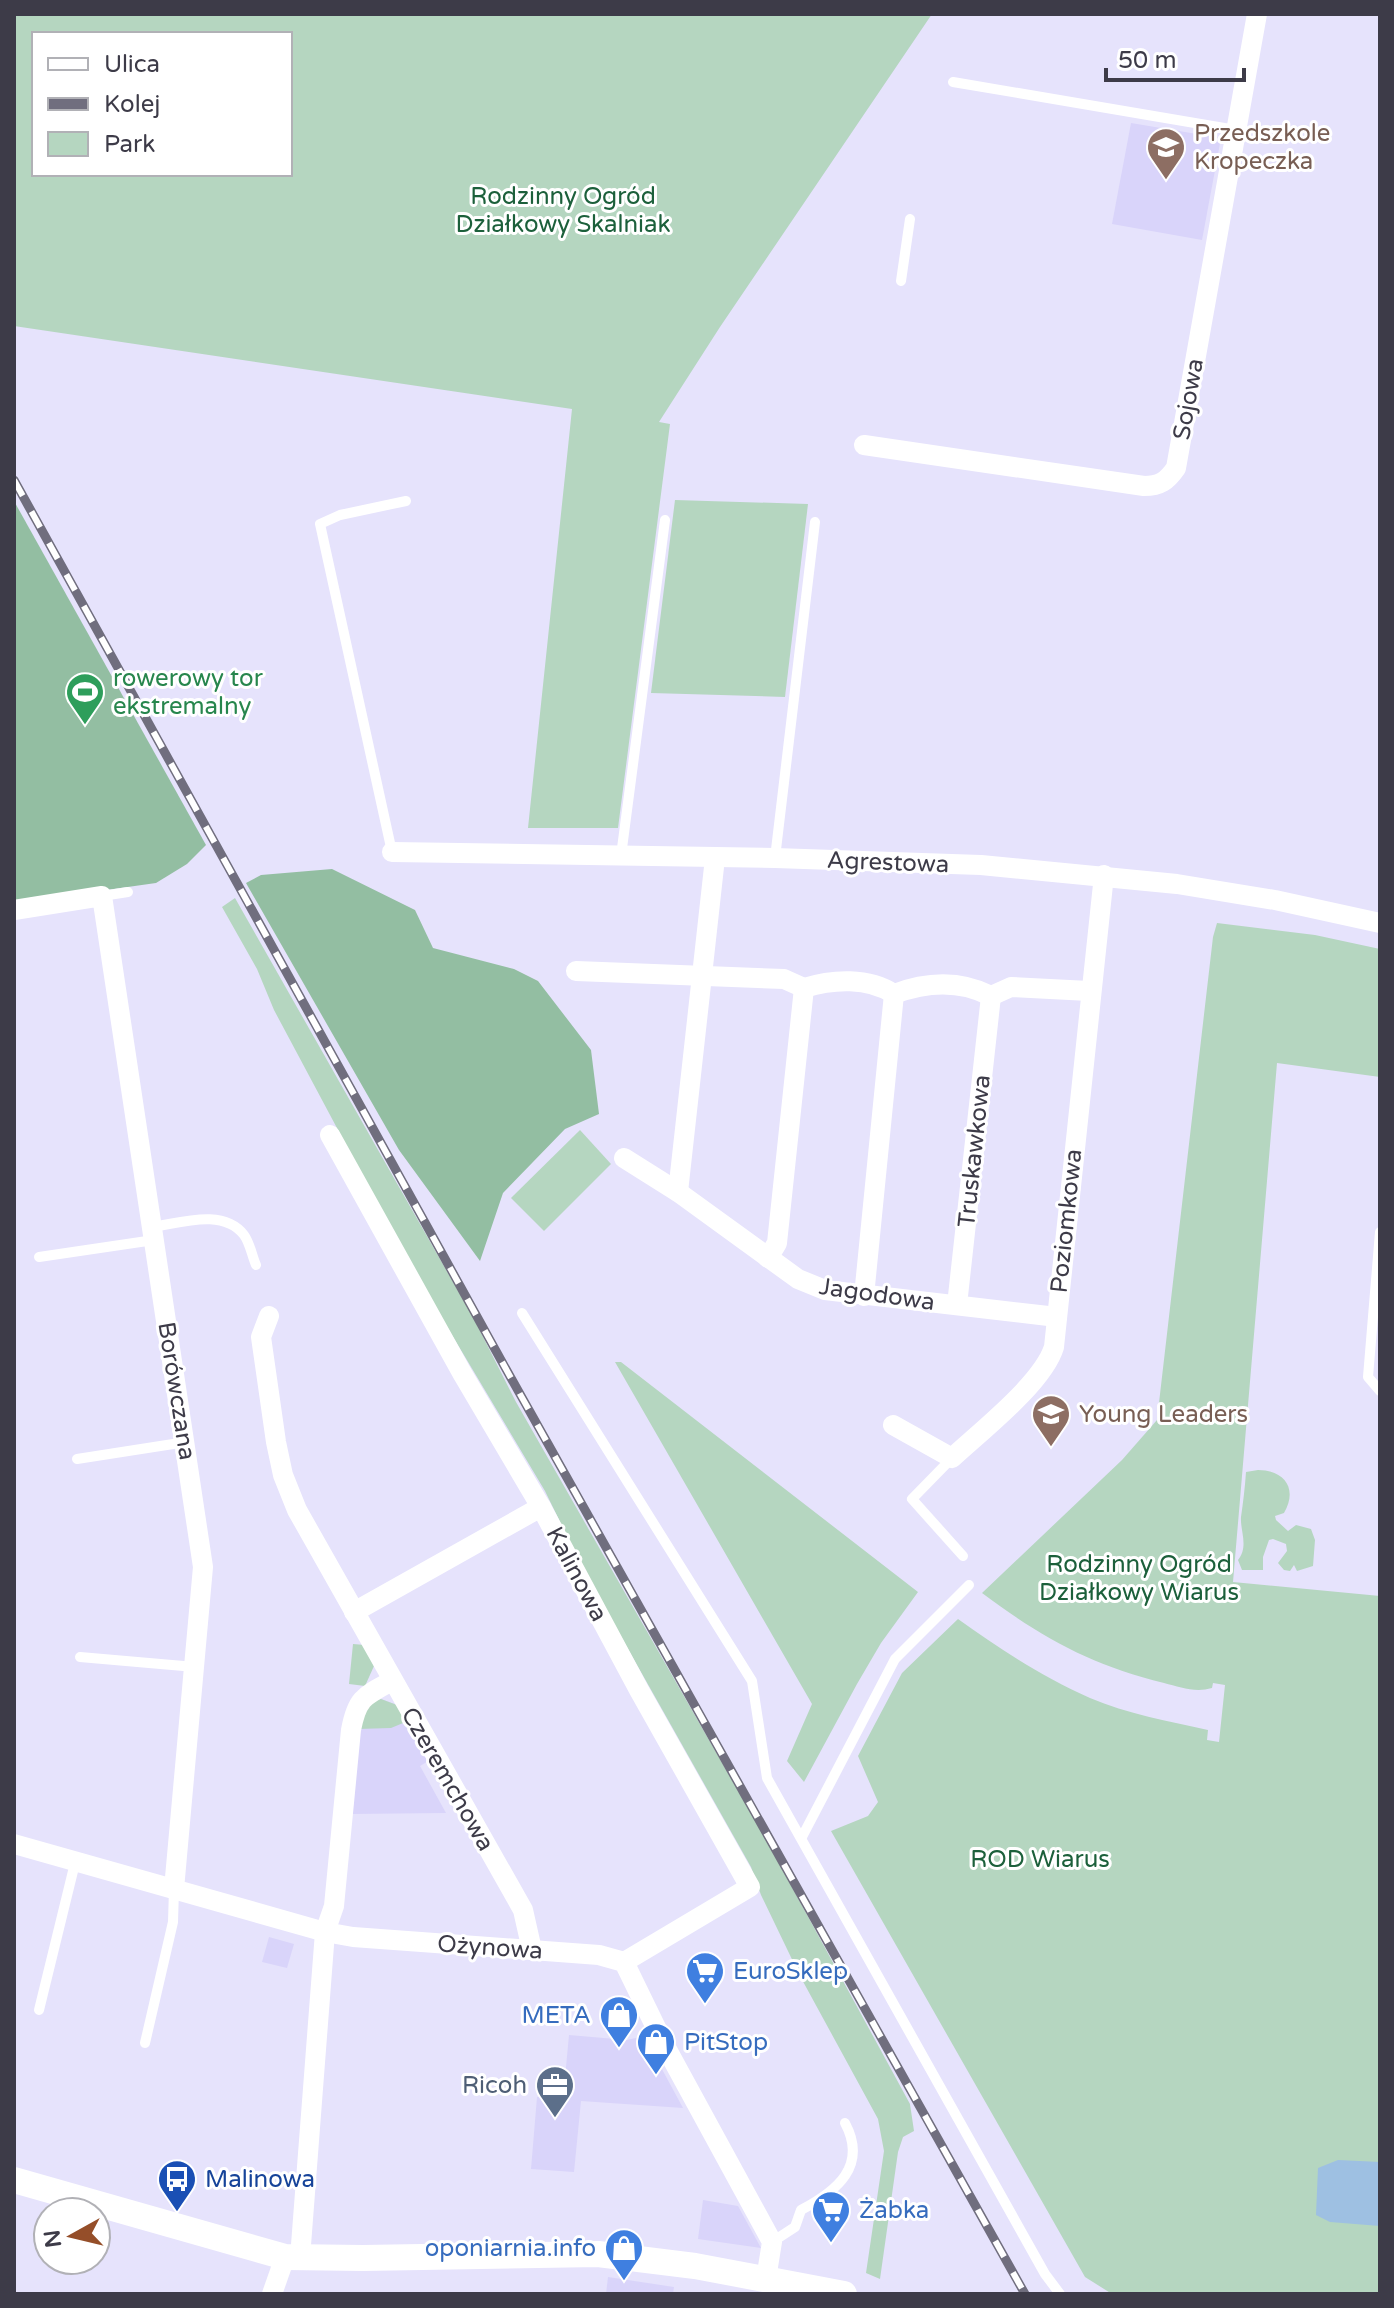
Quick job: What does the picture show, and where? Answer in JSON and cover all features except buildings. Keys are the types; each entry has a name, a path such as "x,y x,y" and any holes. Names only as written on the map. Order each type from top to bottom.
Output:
{"street":[{"name":"Sojowa","path":"864,445 1144,486 1157,486 1169,479 1176,468 1257,14"},
{"name":"Agrestowa","path":"392,852 775,858 972,865 1104,875 1275,900 1380,923"},
{"path":"678,1192 715,858"},
{"name":"Poziomkowa","path":"952,1458 1049,1362 1057,1317 1089,991 1104,875"},
{"path":"14,910 102,896"},
{"name":"Borówczana","path":"102,896 203,1567 174,1889"},
{"path":"576,971 784,979 804,988 825,981 878,984 894,994"},
{"path":"894,994 918,985 972,986 991,996 1011,987 1089,991"},
{"path":"768,1258 777,1243 804,988"},
{"path":"864,1296 894,994"},
{"name":"Truskawkowa","path":"957,1305 991,996"},
{"name":"Kalinowa","path":"330,1135 462,1373 541,1507 750,1887 624,1962"},
{"name":"Jagodowa","path":"624,1158 678,1192 798,1279 825,1290 1057,1317"},
{"name":"Czeremchowa","path":"269,1316 261,1337 276,1442 283,1475 297,1510 523,1910 532,1950"},
{"path":"893,1425 952,1458"},
{"path":"354,1612 541,1507"},
{"path":"272,2294 293,2258 325,1932 334,1906 355,1707 369,1693 392,1681"},
{"name":"Ożynowa","path":"14,1844 325,1932 353,1937 599,1955 624,1962"},
{"path":"624,1962 664,2044 772,2242 766,2279"},
{"path":"14,2180 293,2258 598,2254 644,2258 844,2294"}],"lane":[{"path":"953,82 1236,130"},
{"path":"901,281 910,219"},
{"path":"392,852 320,524 340,515 406,501"},
{"path":"621,856 665,520"},
{"path":"775,858 815,522"},
{"path":"102,896 128,892"},
{"path":"39,1257 212,1219 232,1223 246,1237 256,1265"},
{"path":"1380,1232 1368,1377 1380,1391"},
{"path":"522,1313 752,1681 767,1778 1045,2274 1060,2294"},
{"path":"77,1459 186,1442"},
{"path":"952,1458 912,1499 963,1556"},
{"path":"802,1837 895,1659 969,1585"},
{"path":"80,1657 195,1667"},
{"path":"39,2010 75,1863"},
{"path":"145,2043 173,1922 174,1889"},
{"path":"772,2242 795,2227 801,2210 821,2199 851,2166 855,2150 845,2123"}],"shaded area":[{"name":"Przedszkole Kropeczka","path":"1131,123 1221,138 1202,240 1112,224"},
{"path":"381,1699 397,1705 430,1760 420,1766 446,1813 351,1814 358,1729"},
{"path":"269,1937 294,1944 287,1968 262,1962"},
{"path":"569,2035 627,2040 644,2036 683,2108 581,2101 574,2172 531,2169 537,2097 563,2099"},
{"path":"703,2200 738,2206 761,2248 698,2239"},
{"name":"oponiarnia.info","path":"608,2277 674,2287 673,2294 606,2294"}],"green space":[{"name":"Rodzinny Ogród Działkowy Skalniak","path":"14,14 932,14 659,422 670,424 618,828 528,828 572,409 14,326"},
{"path":"675,500 808,504 785,697 651,693"},
{"path":"14,501 206,845 187,864 156,883 14,903"},
{"path":"332,869 415,910 433,948 514,969 538,981 591,1050 599,1114 565,1129 503,1193 480,1261 399,1150 246,883 261,875"},
{"path":"235,898 474,1319 516,1402 769,1845 910,2104 914,2131 903,2137 898,2152 880,2279 866,2273 884,2151 878,2119 800,1976 751,1867 584,1571 545,1491 409,1263 274,1010 257,969 222,907"},
{"path":"1217,923 1315,935 1380,949 1380,1077 1277,1063 1233,1582 1380,1596 1380,2294 1112,2294 1085,2277 831,1831 868,1816 878,1802 858,1756 902,1673 958,1619 1022,1662 1072,1690 1148,1717 1208,1730 1207,1740 1219,1742 1225,1685 1213,1683 1212,1688 1188,1689 1113,1668 1047,1637 982,1593 1122,1460 1157,1420"},
{"path":"580,1130 611,1164 544,1231 511,1198"},
{"path":"615,1362 621,1362 918,1592 881,1643 804,1782 787,1761 812,1704"},
{"path":"1258,1470 1275,1473 1286,1482 1290,1496 1288,1504 1284,1513 1275,1516 1276,1520 1288,1531 1296,1525 1311,1529 1315,1540 1313,1566 1297,1571 1294,1565 1290,1571 1284,1570 1278,1563 1287,1551 1286,1544 1273,1539 1269,1540 1263,1557 1263,1570 1242,1570 1238,1560 1244,1544 1241,1517 1246,1472"},
{"path":"353,1644 365,1645 374,1666 365,1686 349,1684"},
{"path":"381,1699 397,1705 408,1721 391,1728 358,1729 365,1710"}],"water":[{"path":"1338,2160 1380,2162 1380,2226 1330,2222 1316,2215 1318,2168"}],"railway":[{"path":"14,480 511,1378 1025,2294"}],"place":[{"name":"Przedszkole Kropeczka","path":"1166,181"},
{"name":"rowerowy tor ekstremalny","path":"85,726"},
{"name":"Young Leaders","path":"1051,1448"},
{"name":"EuroSklep","path":"705,2005"},
{"name":"META","path":"619,2049"},
{"name":"PitStop","path":"656,2076"},
{"name":"Ricoh","path":"555,2119"},
{"name":"Malinowa","path":"177,2213"},
{"name":"Żabka","path":"831,2244"},
{"name":"oponiarnia.info","path":"624,2282"}],"park label":[{"name":"Rodzinny Ogród Działkowy Wiarus","path":"1139,1578"},
{"name":"ROD Wiarus","path":"1040,1859"}]}
